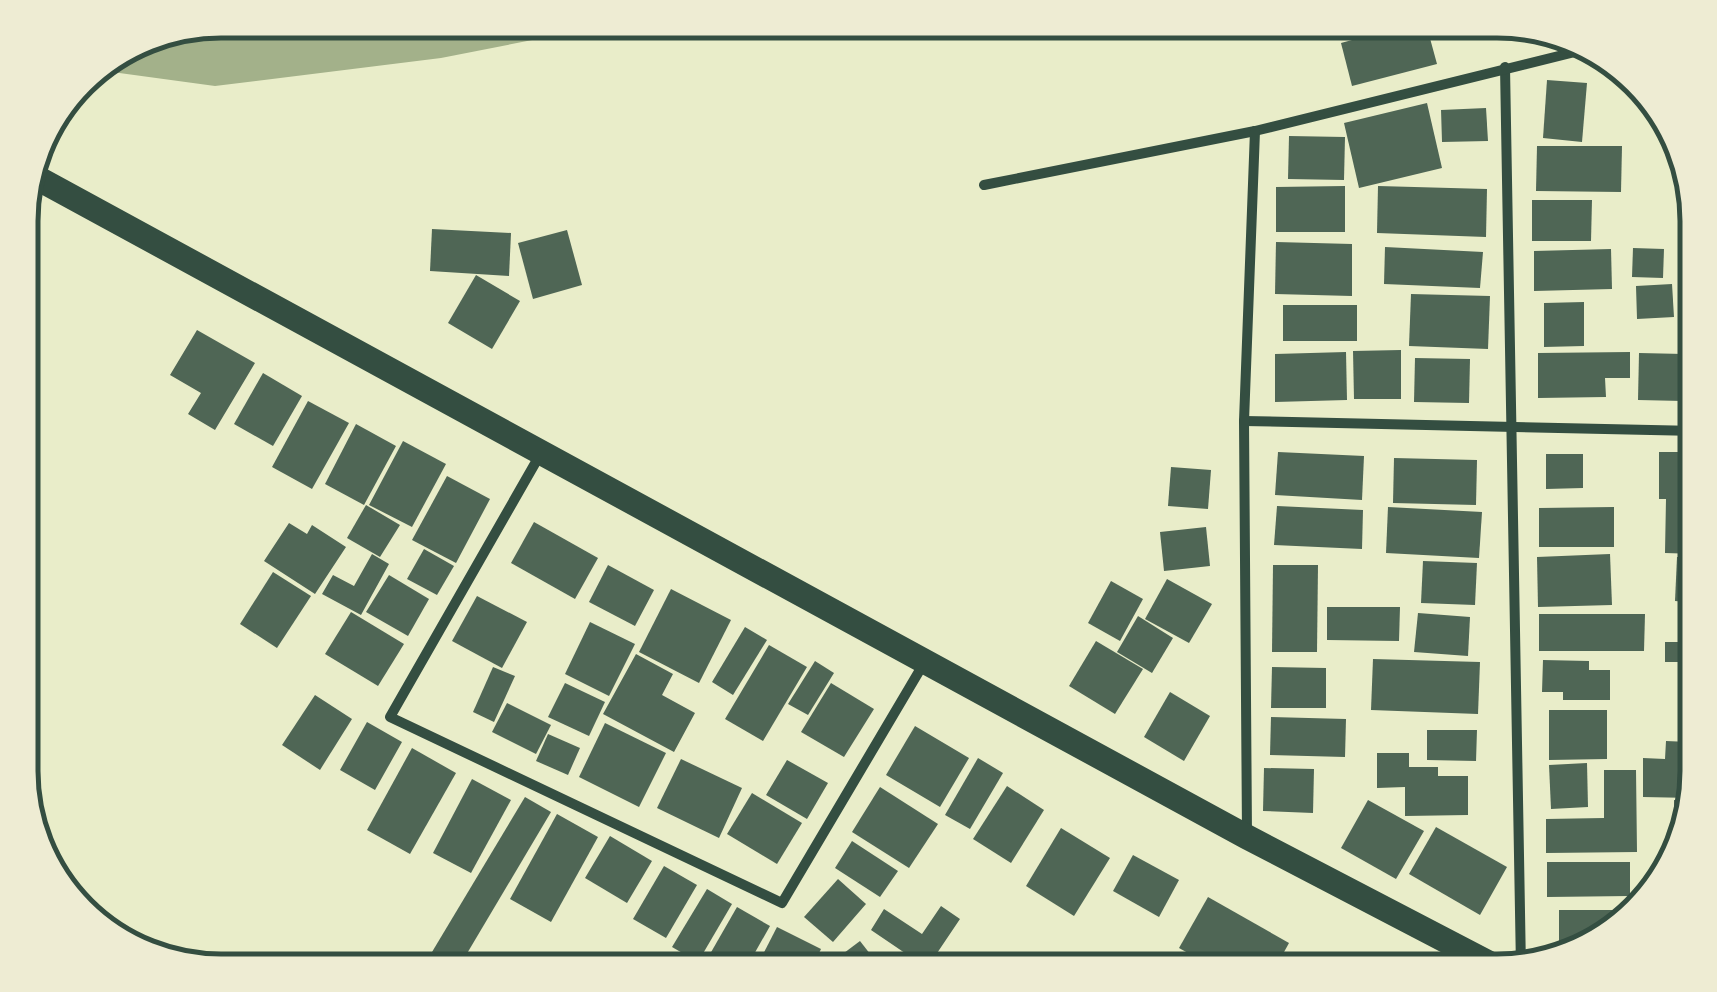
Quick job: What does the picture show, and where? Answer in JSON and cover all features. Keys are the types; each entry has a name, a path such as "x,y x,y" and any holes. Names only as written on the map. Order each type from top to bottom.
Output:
{"main road":[{"path":"42,181 1247,837 1471,954"}],"street":[{"path":"984,184 1255,132 1569,53"},
{"path":"1505,67 1521,952"},
{"path":"1247,837 1244,420 1255,132"},
{"path":"1244,420 1679,431"},
{"path":"542,453 390,717 782,903 925,662"}],"shaded area":[{"path":"543,38 441,58 215,86 114,72 151,51 197,39"}],"building":[{"path":"1359,38 1430,38 1437,64 1352,86 1341,43"},
{"path":"1547,80 1587,83 1582,142 1543,138"},
{"path":"1427,103 1442,168 1359,188 1344,123"},
{"path":"1486,108 1488,141 1442,142 1441,110"},
{"path":"1289,136 1345,137 1344,180 1288,179"},
{"path":"1537,146 1622,146 1621,192 1536,191"},
{"path":"1345,186 1345,232 1276,232 1276,187"},
{"path":"1378,186 1487,189 1486,237 1377,233"},
{"path":"1532,200 1592,200 1591,241 1532,241"},
{"path":"432,229 511,233 509,276 430,271"},
{"path":"567,230 582,285 533,299 518,243"},
{"path":"1276,242 1352,244 1352,296 1275,294"},
{"path":"1385,247 1483,252 1480,288 1384,284"},
{"path":"1633,248 1664,249 1663,278 1632,277"},
{"path":"1611,249 1612,289 1534,291 1534,251"},
{"path":"476,275 520,301 492,349 448,323"},
{"path":"1672,284 1674,317 1637,319 1636,286"},
{"path":"1411,294 1490,296 1488,349 1409,346"},
{"path":"1584,302 1584,346 1544,347 1544,303"},
{"path":"1283,305 1357,305 1357,341 1283,341"},
{"path":"197,330 255,363 215,430 188,414 201,393 170,375"},
{"path":"1401,350 1401,399 1354,399 1353,351"},
{"path":"1346,352 1347,400 1275,402 1275,354"},
{"path":"1630,352 1630,378 1605,378 1606,397 1538,398 1538,353"},
{"path":"1639,353 1679,354 1679,401 1638,400"},
{"path":"1415,358 1470,359 1469,403 1414,402"},
{"path":"263,373 302,396 273,446 234,424"},
{"path":"308,401 349,423 312,489 272,467"},
{"path":"356,424 396,446 364,505 325,484"},
{"path":"403,441 446,464 412,527 369,505"},
{"path":"1278,452 1364,456 1362,500 1275,495"},
{"path":"1659,452 1679,452 1679,553 1665,553 1666,499 1659,499"},
{"path":"1546,454 1583,454 1583,488 1546,489"},
{"path":"1394,458 1477,460 1476,505 1393,503"},
{"path":"1171,467 1211,470 1208,509 1168,506"},
{"path":"447,476 490,499 456,563 412,540"},
{"path":"366,505 400,525 380,557 347,538"},
{"path":"1277,506 1363,510 1362,549 1274,545"},
{"path":"1388,507 1482,512 1479,558 1386,553"},
{"path":"1614,507 1614,547 1539,547 1539,508"},
{"path":"534,522 598,558 575,599 511,563"},
{"path":"289,523 307,534 312,525 346,547 315,594 264,561"},
{"path":"1206,527 1210,566 1164,571 1160,532"},
{"path":"424,549 454,566 437,595 407,579"},
{"path":"372,554 389,564 361,615 322,594 333,575 354,586"},
{"path":"1610,554 1612,605 1538,607 1537,557"},
{"path":"1677,557 1679,557 1679,601 1675,601"},
{"path":"1423,561 1477,563 1475,605 1421,603"},
{"path":"608,565 654,590 635,626 589,602"},
{"path":"1273,565 1318,565 1317,652 1272,652"},
{"path":"273,572 311,596 277,648 240,624"},
{"path":"389,575 429,599 408,636 366,612"},
{"path":"1167,579 1212,604 1189,643 1145,619"},
{"path":"1111,581 1143,599 1120,641 1088,623"},
{"path":"671,589 731,620 699,683 639,652"},
{"path":"477,596 527,622 502,668 452,641"},
{"path":"1327,607 1400,607 1399,641 1327,640"},
{"path":"351,612 404,644 378,686 325,654"},
{"path":"1418,613 1470,617 1468,656 1414,652"},
{"path":"1539,614 1645,614 1644,651 1539,651"},
{"path":"1138,616 1173,638 1152,673 1117,652"},
{"path":"590,622 635,644 609,696 565,674"},
{"path":"745,627 767,640 733,695 712,682"},
{"path":"1096,641 1143,669 1115,714 1069,686"},
{"path":"1665,642 1679,642 1679,662 1665,662"},
{"path":"769,645 807,667 763,741 725,719"},
{"path":"636,654 673,674 662,695 695,713 674,752 603,714"},
{"path":"1373,659 1480,662 1478,714 1371,710"},
{"path":"1543,660 1589,661 1589,670 1610,670 1610,700 1563,700 1563,692 1542,692"},
{"path":"815,661 834,673 808,715 788,704"},
{"path":"493,667 515,676 494,722 473,712"},
{"path":"1272,667 1326,668 1326,708 1271,708"},
{"path":"565,683 605,702 589,736 548,717"},
{"path":"831,683 874,709 844,757 801,732"},
{"path":"1170,692 1210,716 1184,761 1144,737"},
{"path":"315,695 352,719 320,770 282,745"},
{"path":"507,703 551,725 536,754 492,732"},
{"path":"1549,710 1607,710 1607,759 1549,760"},
{"path":"1271,717 1346,719 1345,757 1270,755"},
{"path":"367,722 402,742 375,790 340,770"},
{"path":"605,723 666,753 639,807 579,777"},
{"path":"915,726 969,758 940,807 886,775"},
{"path":"1427,730 1477,730 1476,761 1427,760"},
{"path":"548,734 580,748 568,775 536,761"},
{"path":"1666,741 1679,742 1677,798 1643,797 1643,758 1665,759"},
{"path":"412,748 456,773 410,854 367,830"},
{"path":"1377,753 1409,753 1409,767 1438,767 1438,776 1468,776 1468,815 1405,816 1405,787 1377,788"},
{"path":"978,758 1003,773 970,829 945,815"},
{"path":"681,759 742,788 719,838 657,808"},
{"path":"787,760 828,783 807,819 766,795"},
{"path":"1587,763 1588,807 1551,809 1549,765"},
{"path":"1264,768 1314,769 1313,813 1263,811"},
{"path":"1604,770 1636,770 1637,852 1546,853 1546,819 1604,818"},
{"path":"472,779 511,800 471,873 433,853"},
{"path":"1007,786 1044,810 1011,863 973,839"},
{"path":"880,787 938,824 909,868 852,832"},
{"path":"752,793 802,823 777,864 727,834"},
{"path":"525,797 551,812 467,954 431,954"},
{"path":"1368,800 1424,831 1396,879 1341,848"},
{"path":"557,814 598,837 551,922 510,899"},
{"path":"1436,827 1507,867 1480,915 1409,874"},
{"path":"1061,828 1110,858 1074,916 1026,886"},
{"path":"610,836 652,861 627,903 585,878"},
{"path":"852,841 898,871 880,897 835,868"},
{"path":"1133,855 1179,880 1159,917 1113,891"},
{"path":"1547,862 1630,862 1630,896 1547,897"},
{"path":"664,866 697,885 666,938 633,919"},
{"path":"838,879 866,904 833,942 804,917"},
{"path":"707,889 732,904 703,954 684,954 672,947"},
{"path":"1208,897 1289,943 1283,954 1190,954 1179,948"},
{"path":"941,906 960,919 936,954 906,954 871,930 884,909 922,934"},
{"path":"737,907 770,926 754,954 710,954"},
{"path":"1559,910 1616,910 1598,924 1559,943"},
{"path":"777,927 821,949 819,954 763,954"},
{"path":"860,941 870,954 843,954"}]}
